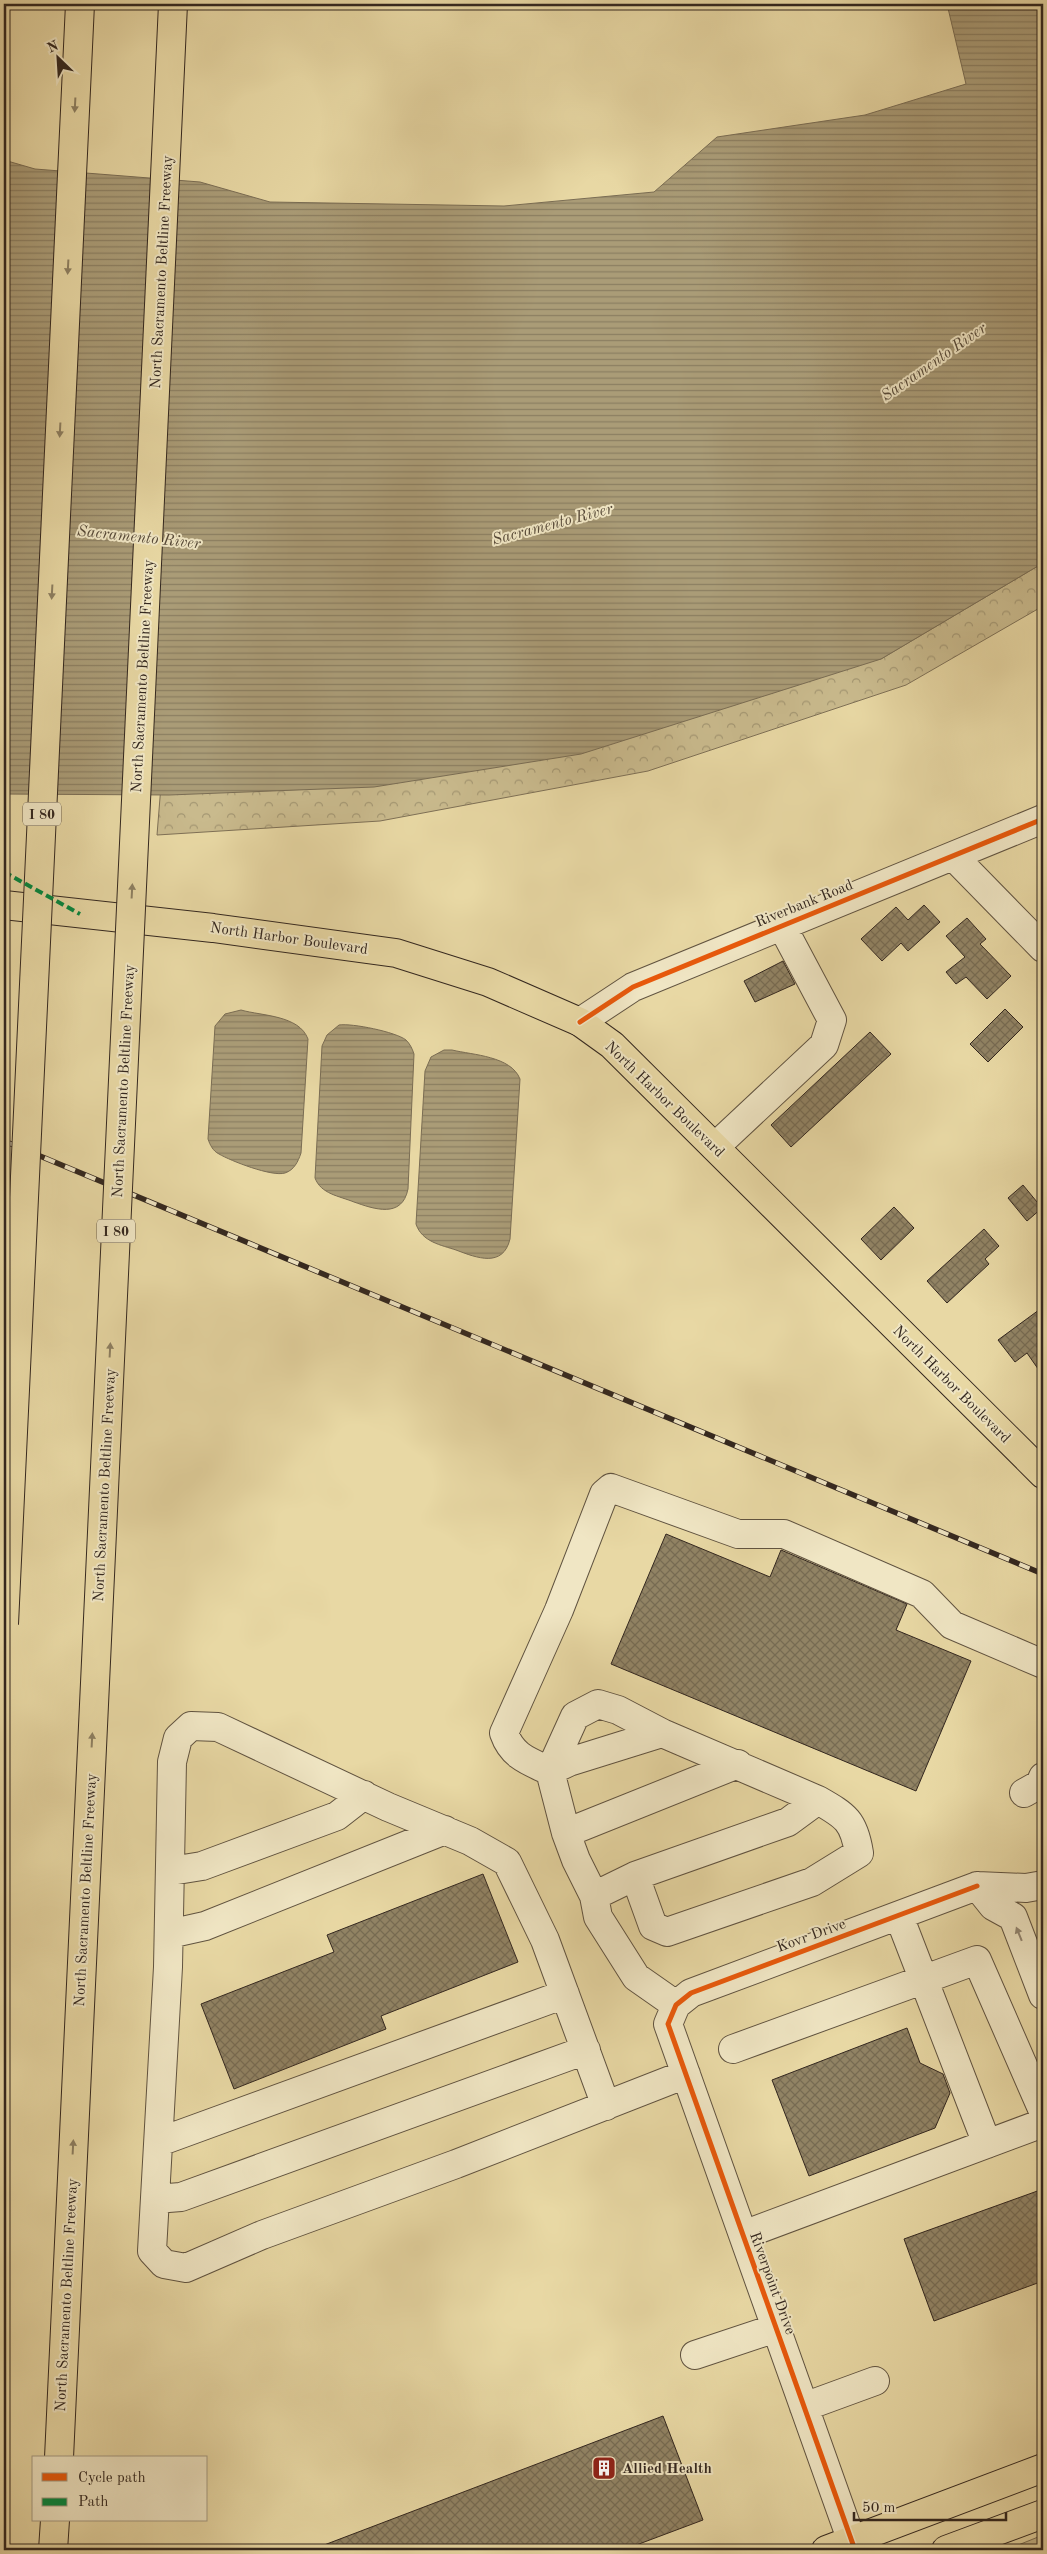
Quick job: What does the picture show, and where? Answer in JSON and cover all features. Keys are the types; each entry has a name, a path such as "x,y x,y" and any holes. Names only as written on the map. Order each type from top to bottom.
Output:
{"main road":[{"name":"I 80","path":"4,1624 80,4"},
{"name":"North Sacramento Beltline Freeway","path":"59,2456 173,4"},
{"name":"North Harbor Boulevard","path":"16,907 213,928 396,953 488,982 580,1022 612,1044 1043,1474"},
{"path":"826,2550 853,2545 1043,2468"},
{"path":"946,2550 1043,2514"},
{"path":"54,2550 57,2522"},
{"path":"57,2522 58,2550"}],"street":[{"name":"Riverbank Road","path":"580,1022 632,987 1043,819"},
{"path":"953,856 1043,948"},
{"path":"715,1147 824,1045 831,1027 832,1020 782,926"},
{"path":"662,1733 569,1762 550,1771 526,1760 509,1747 504,1733 558,1610 604,1494 611,1488 738,1534 784,1534 922,1594 952,1625 1043,1664"},
{"path":"635,1876 654,1926 667,1932 812,1882 860,1853 856,1831 844,1815 818,1800 738,1764 662,1733 618,1710 598,1704 574,1716 550,1771 566,1833 576,1860 594,1896 598,1917 636,1977 672,2014"},
{"path":"606,2106 545,1940 507,1862 445,1830 364,1796 218,1727 191,1726 178,1738 172,1762 170,1934 152,2251 164,2264 186,2268 262,2235 456,2164 606,2106 686,2074"},
{"path":"566,1833 738,1764"},
{"path":"171,1871 202,1866 338,1816 364,1796"},
{"path":"594,1896 635,1876 788,1822 818,1800"},
{"path":"170,1934 205,1926 445,1830"},
{"path":"977,1886 1026,1888 1043,1885"},
{"path":"977,1886 993,1906 1013,1917 1043,1995"},
{"name":"Kovr Drive","path":"672,2014 691,1993 977,1886"},
{"path":"899,1916 987,2144"},
{"path":"734,2049 977,1960 1043,2112"},
{"path":"159,2142 565,1994"},
{"name":"Riverpoint Drive","path":"672,2014 686,2074 853,2545"},
{"path":"156,2199 181,2197 586,2050"},
{"path":"743,2235 1043,2123"},
{"path":"695,2355 776,2328"},
{"path":"804,2407 875,2381"}],"green space":[{"path":"1043,563 1043,606 906,685 648,771 380,821 157,835 162,773 881,659"},
{"path":"1043,2535 1043,2550 1006,2550"}],"water":[{"name":"Sacramento River","path":"947,4 1043,4 1043,563 881,659 581,754 374,787 169,795 4,794 4,160 35,169 200,182 270,202 504,206 654,192 717,137 865,115 966,84"},
{"path":"241,1010 288,1021 297,1025 308,1039 301,1153 291,1170 285,1173 279,1174 262,1171 219,1154 211,1146 208,1139 215,1026 225,1014"},
{"path":"339,1025 384,1031 401,1037 411,1046 414,1054 408,1189 400,1205 394,1208 378,1209 337,1196 322,1188 315,1178 322,1046 327,1035"},
{"path":"444,1050 480,1055 500,1061 509,1065 520,1079 510,1239 507,1248 502,1254 495,1257 480,1258 438,1244 427,1239 416,1224 425,1071 431,1057"}],"building":[{"path":"924,905 940,922 908,951 901,943 882,961 861,939 896,907 908,920"},
{"path":"967,918 986,939 980,944 1011,976 987,999 966,977 956,984 946,972 965,957 946,936"},
{"path":"783,961 795,984 755,1002 744,981"},
{"path":"1005,1009 1023,1027 988,1062 970,1044"},
{"path":"870,1032 891,1054 791,1147 771,1125"},
{"path":"1023,1185 1042,1208 1027,1221 1008,1198"},
{"path":"894,1207 914,1228 881,1260 861,1239"},
{"path":"984,1229 999,1246 985,1259 989,1264 947,1303 927,1281"},
{"path":"1043,1307 1043,1376 1027,1353 1015,1362 998,1340"},
{"path":"666,1534 770,1577 781,1550 907,1604 896,1630 971,1661 916,1791 611,1664"},
{"path":"483,1874 518,1962 381,2016 386,2029 234,2089 201,2004 334,1952 327,1935"},
{"path":"907,2028 920,2063 943,2074 950,2093 935,2128 809,2176 772,2080"},
{"path":"1043,2189 1043,2281 934,2321 904,2239"},
{"name":"Allied Health","path":"663,2416 703,2520 623,2550 311,2550"}],"railway":[{"path":"4,1141 1043,1574"}],"marked path":[{"path":"4,872 80,914"}],"cycle path":[{"path":"580,1022 633,987 1043,819"},
{"path":"855,2550 668,2024 676,2005 691,1993 977,1886"}],"place":[{"name":"Allied Health","path":"604,2468"}]}
